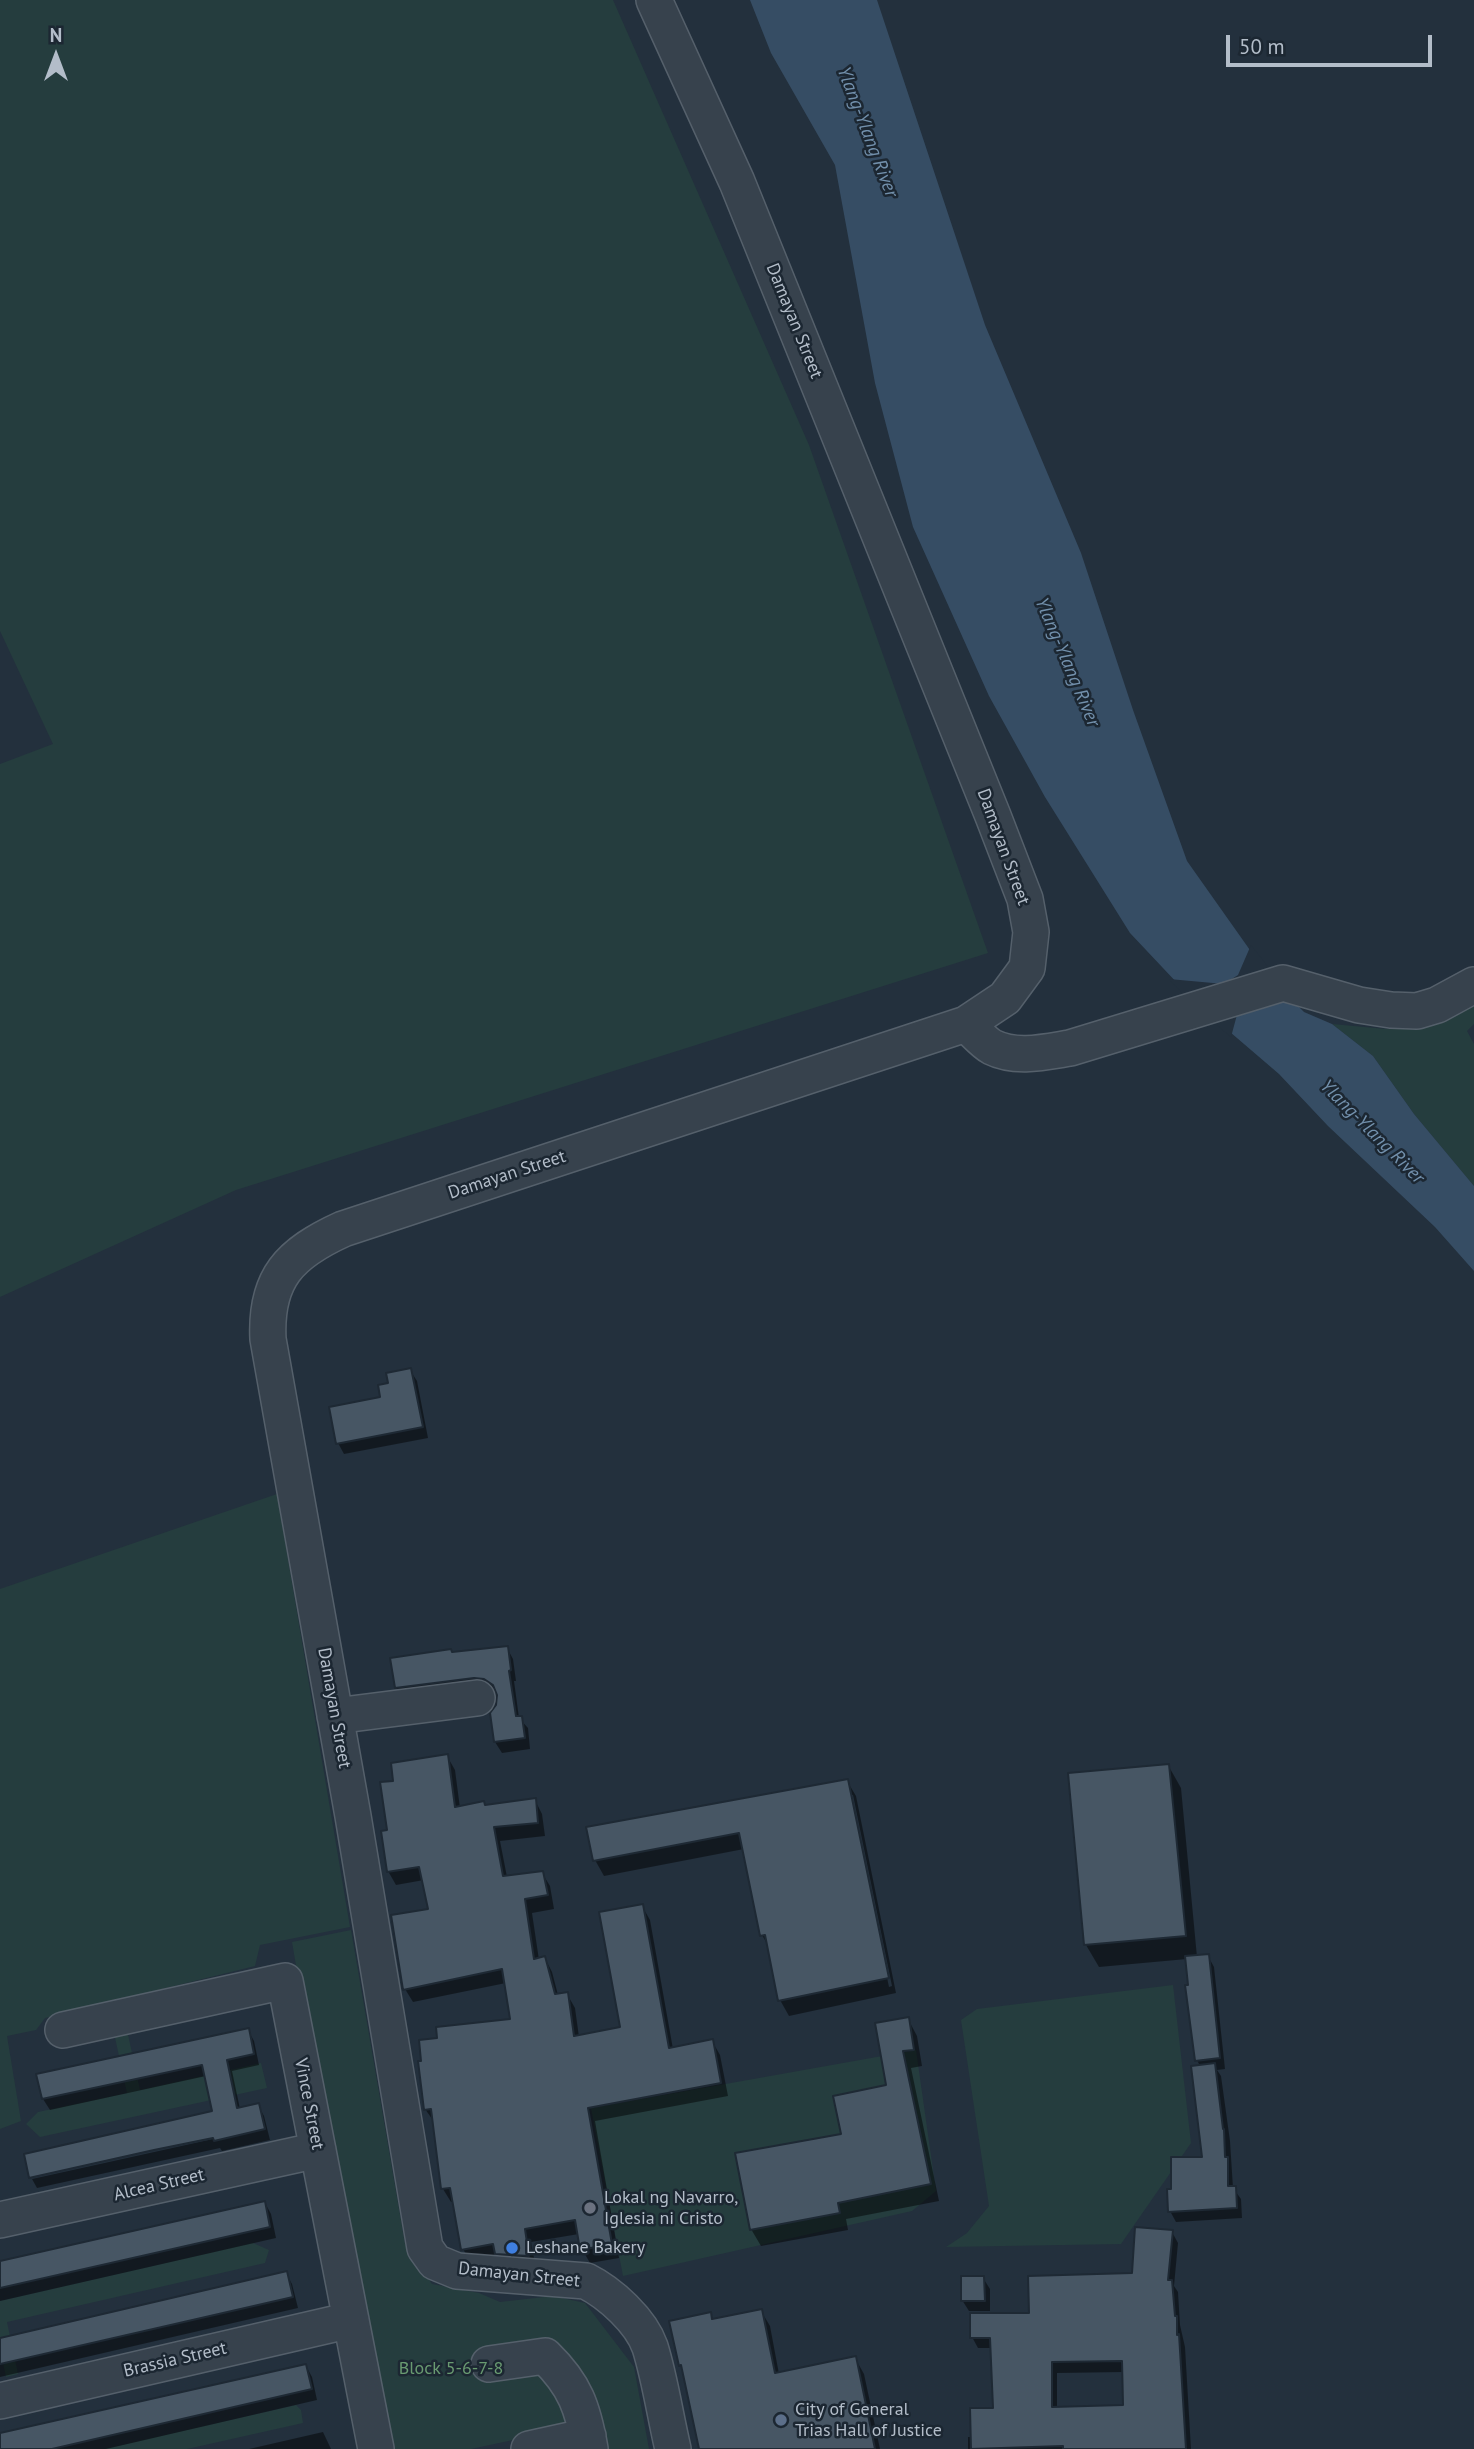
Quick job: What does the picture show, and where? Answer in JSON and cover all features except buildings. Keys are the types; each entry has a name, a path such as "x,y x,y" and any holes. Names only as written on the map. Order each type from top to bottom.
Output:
{"street":[{"name":"Damayan Street","path":"654,0 742,195 1025,899 1031,932 1027,968 1005,998 966,1024 342,1229 299,1253 289,1263 271,1297 267,1318 268,1339 425,2248 435,2262 457,2271 586,2281 595,2286 638,2325 649,2345 673,2449"},
{"path":"966,1024 991,1046 1016,1053 1037,1053 1070,1048 1283,983 1359,1005 1417,1011 1437,1005 1474,985"},
{"path":"335,1716 477,1698"},
{"name":"Vince Street","path":"63,2030 285,1981 376,2449"},
{"name":"Alcea Street","path":"0,2220 318,2150"},
{"name":"Brassia Street","path":"0,2401 351,2320"},
{"path":"489,2364 544,2356 558,2368 576,2393 589,2442 529,2449"}],"green space":[{"path":"0,0 613,0 809,445 988,953 236,1190 0,1297 0,764 53,744 0,631"},
{"path":"1474,998 1474,1024 1467,1031 1474,1044 1474,1186 1414,1114 1373,1056 1332,1024 1386,1029 1430,1024"},
{"path":"277,1494 350,1927 260,1945 255,1966 45,2018 36,2030 7,2036 21,2121 0,2129 0,1589"},
{"name":"Block 5-6-7-8","path":"351,1930 405,2244 432,2284 479,2293 500,2302 553,2296 585,2303 634,2367 649,2449 604,2449 555,2431 471,2449 386,2449 352,2294 292,1942"},
{"path":"1173,1985 1191,2143 1121,2244 946,2247 967,2233 989,2206 961,2020 977,2009"},
{"path":"127,2030 140,2090 261,2063 267,2088 40,2137 26,2124 38,2112 127,2093 114,2033"},
{"path":"916,2050 936,2191 912,2211 623,2276 591,2108"},
{"path":"253,2243 269,2250 265,2263 7,2322 18,2374 6,2377 0,2349 0,2301"},
{"path":"296,2405 301,2410 303,2423 187,2449 104,2449"}],"water":[{"name":"Ylang-Ylang River","path":"750,0 877,0 985,325 1081,553 1187,861 1269,977 1304,1012 1332,1024 1373,1056 1414,1114 1474,1186 1474,1271 1435,1227 1328,1126 1279,1074 1195,1002 1130,933 1045,797 989,696 913,527 875,383 835,165 771,53"}],"pier":[{"path":"1251,945 1297,1004 1254,1000 1238,1011 1231,1037 1193,1005 1169,979 1224,984 1238,975"}],"place":[{"name":"Lokal ng Navarro, Iglesia ni Cristo","path":"590,2208"},
{"name":"Leshane Bakery","path":"512,2248"},
{"name":"City of General Trias Hall of Justice","path":"781,2420"}]}
